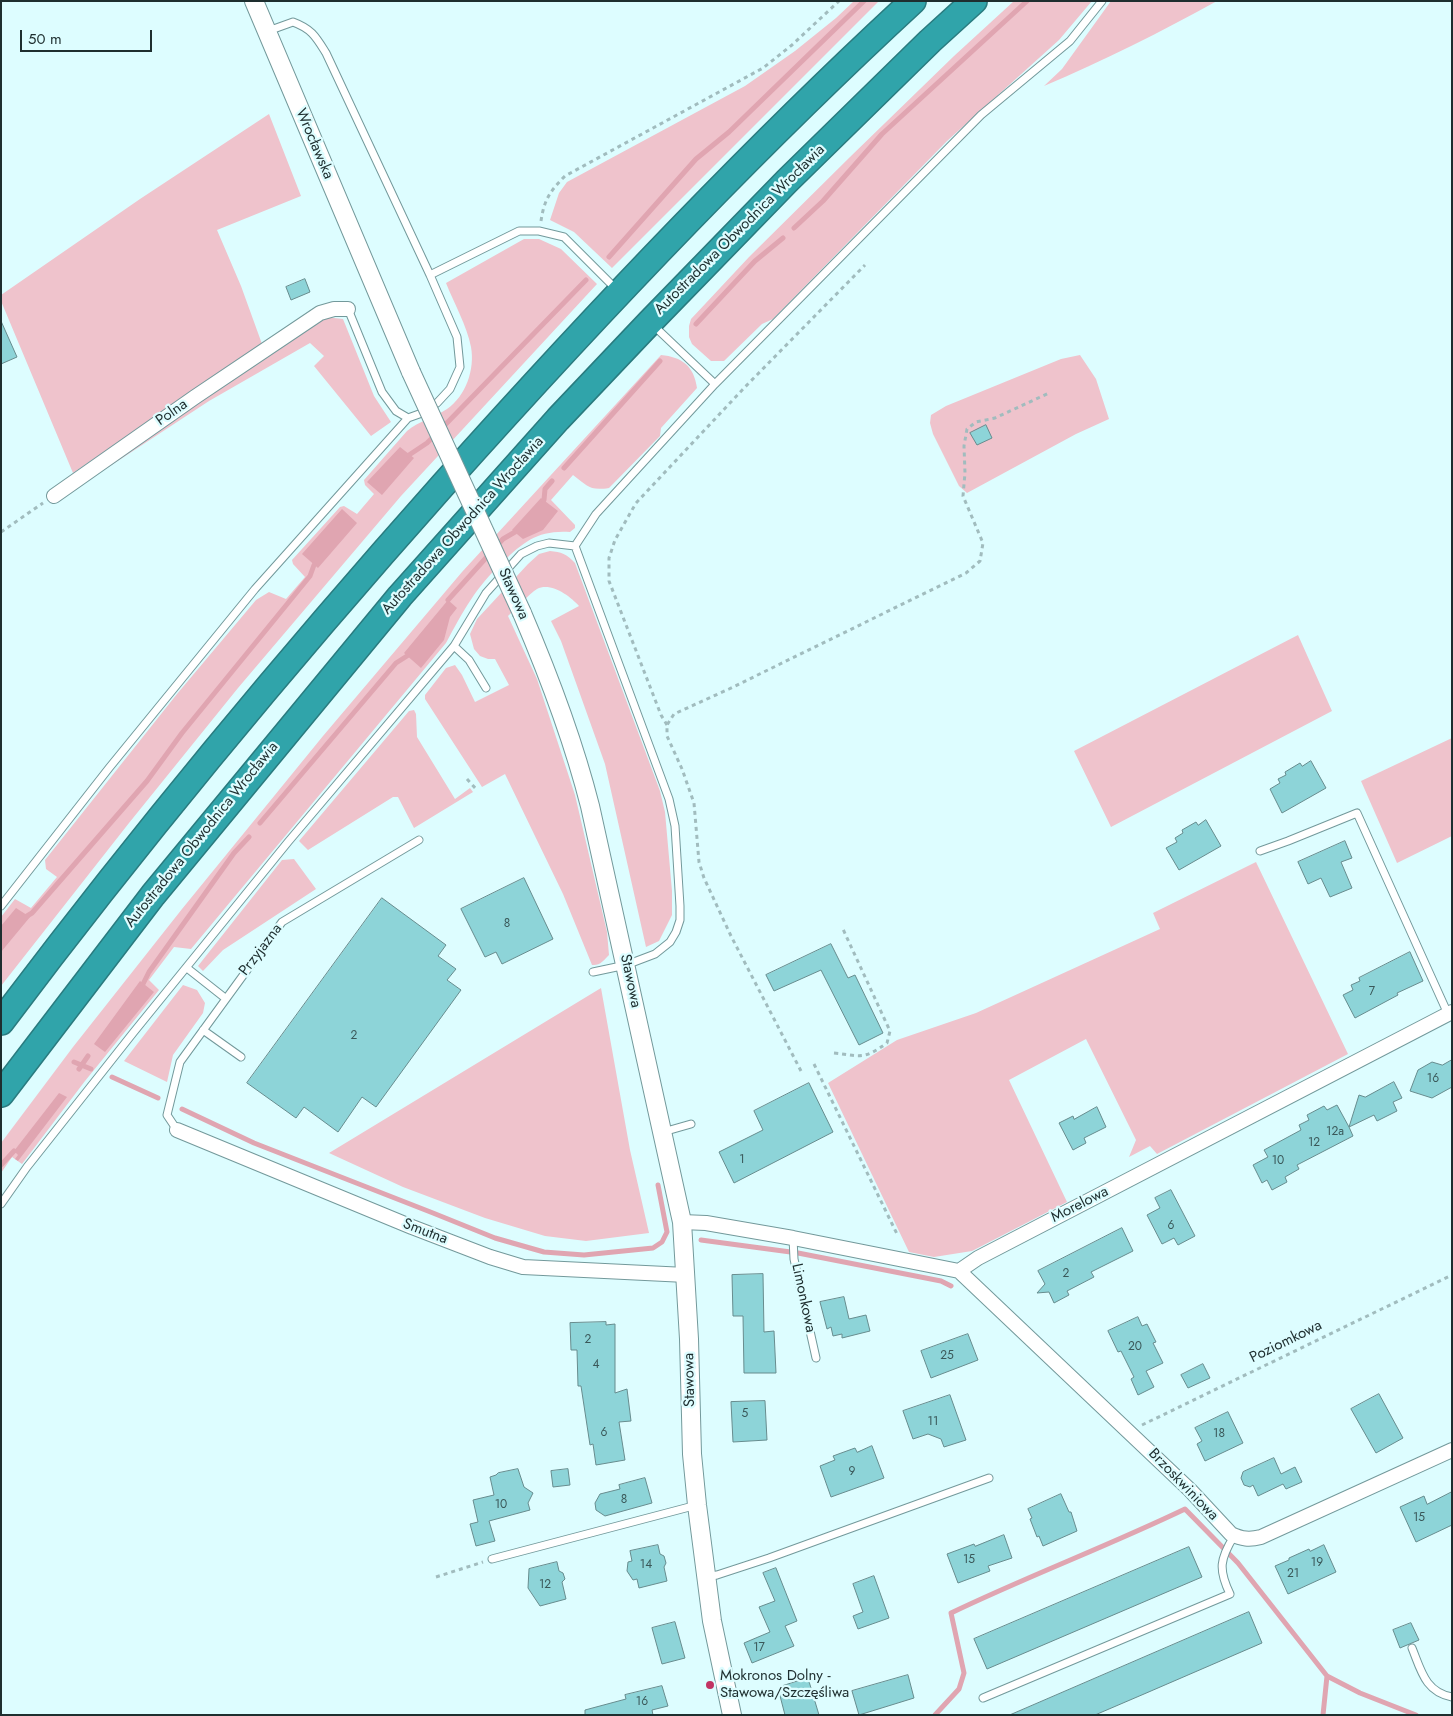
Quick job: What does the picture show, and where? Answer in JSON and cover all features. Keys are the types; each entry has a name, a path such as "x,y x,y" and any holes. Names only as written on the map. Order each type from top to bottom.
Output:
{"highway":[{"path":"1,1022 203,766 363,576 531,386 758,150 913,1"},
{"name":"Autostradowa Obwodnica Wrocławia","path":"1,1094 158,888 400,596 558,419 650,322 787,181 974,1"}],"street":[{"name":"Wrocławska","path":"254,1 375,286"},
{"name":"Stawowa","path":"375,286 411,372 522,613 552,685 580,766 599,839 682,1222 686,1275 692,1454 697,1505 712,1621 732,1715"},
{"name":"Polna","path":"54,496 195,397 320,313 334,309 348,309"},
{"name":"Morelowa","path":"959,1271 978,1258 1450,1013"},
{"name":"Smutna","path":"177,1130 412,1227 490,1257 523,1267 686,1275"},
{"path":"682,1222 706,1223 793,1242 959,1271"},
{"name":"Brzoskwiniowa","path":"959,1271 1132,1434 1234,1536"},
{"path":"1234,1536 1249,1540 1261,1537 1452,1450"}],"lane":[{"path":"575,546 596,514 716,384 981,115 1070,41 1102,1"},
{"path":"1,906 109,768 255,590 408,418 422,413 437,403 450,389 460,367 457,338 430,275 326,53 315,35 304,26 293,22 267,32"},
{"path":"430,275 519,232 539,231 564,237 619,293"},
{"path":"348,309 382,392 396,411 408,418"},
{"path":"650,322 716,384"},
{"path":"1,1204 56,1130 288,842 454,646 486,593 521,554 537,546 549,543 575,546"},
{"path":"575,546 665,790 675,826 680,906 680,920 676,932 663,949 626,965 594,972"},
{"path":"454,646 469,660 486,688"},
{"path":"1260,850 1288,841 1357,813 1450,1013"},
{"name":"Przyjazna","path":"177,1130 167,1115 180,1062 282,922 419,840"},
{"path":"187,968 226,998"},
{"path":"203,1030 241,1057"},
{"path":"663,1132 691,1124"},
{"name":"Limonkowa","path":"793,1242 794,1259 816,1358"},
{"path":"706,1577 769,1558 989,1478"},
{"path":"492,1558 697,1505"},
{"path":"983,1698 1230,1594 1224,1581 1221,1566 1223,1557 1234,1536"},
{"path":"1412,1648 1429,1686 1437,1693 1452,1697"}],"path":[{"path":"539,231 543,207 552,190 566,176 763,68 792,45 839,1"},
{"path":"801,1071 731,936 698,862 694,803 667,736 667,725 661,715 609,580 609,558 615,540 636,503 739,393 865,265"},
{"path":"667,725 674,714 966,573 980,561 983,543 963,496 965,473 964,446 967,429 976,422 995,418 1049,393"},
{"path":"1,532 54,496"},
{"path":"467,780 477,790"},
{"path":"834,1053 863,1057 873,1053 887,1043 890,1031 842,926"},
{"path":"814,1064 897,1234"},
{"name":"Poziomkowa","path":"1132,1434 1144,1423 1452,1274"},
{"path":"436,1577 492,1558"}],"shaded area":[{"path":"854,1 879,1 612,268 574,232 550,220 559,193 567,182 745,86 795,51"},
{"path":"1014,1 1092,1 1059,40 947,141 773,319 762,324 724,361 711,361 692,344 689,337 691,319 749,257 850,157 954,56"},
{"path":"1111,1 1217,1 1132,46 1044,86 1062,69"},
{"path":"269,114 301,196 217,230 241,286 262,344 73,473 1,301 1,295 140,199"},
{"path":"524,239 539,239 561,249 597,284 401,496 238,688 1,986 1,917 15,899 31,908 57,877 46,869 45,860 177,694 256,600 269,592 286,599 305,577 293,564 292,560 340,507 344,506 357,514 374,494 365,485 364,480 407,431 454,404 468,381 472,355 469,339 446,283"},
{"path":"325,317 343,319 374,396 391,422 371,436 314,366 324,356 310,343 209,401 101,472 181,414"},
{"path":"661,355 675,358 686,364 693,374 697,388 661,428 660,436 609,488 593,488 573,475 551,500 575,525 575,528 570,532 549,533 533,538 518,548 493,572 477,590 446,643 191,949 174,947 149,980 159,990 85,1081 22,1164 12,1157 1,1173 1,1143 73,1047 182,909 323,736 462,572"},
{"path":"1080,355 1096,379 1109,419 1076,434 967,493 959,486 933,434 930,423 931,415 946,406 1061,359"},
{"path":"400,447 414,458 382,495 367,482"},
{"path":"541,498 558,511 543,530 523,539 512,530"},
{"path":"342,509 357,523 318,568 302,554"},
{"path":"550,551 564,554 575,563 660,791 665,812 672,891 672,915 659,941 646,947 605,764 561,641 551,621 579,606 560,591 548,587 537,589 508,616 537,679 575,795 607,932 609,955 597,965 592,965 563,894 505,774 482,787 425,699 425,695 446,668 455,665 475,702 509,685 495,659 480,656 474,649 470,634 477,619 528,564 539,554"},
{"path":"448,600 457,608 450,617 444,640 421,668 404,653"},
{"path":"1298,635 1332,711 1111,827 1074,751"},
{"path":"414,710 416,714 417,737 455,799 470,788 473,792 414,828 398,797 393,797 308,850 299,841 409,711"},
{"path":"1452,738 1452,836 1397,863 1361,781"},
{"path":"294,859 316,889 223,950 203,971 198,966 282,860"},
{"path":"1256,862 1348,1054 1157,1154 1150,1146 1129,1157 1136,1140 1086,1039 1009,1080 1067,1202 972,1251 934,1257 909,1252 828,1083 897,1040 976,1013 1160,929 1153,913"},
{"path":"16,908 30,917 1,952 1,926"},
{"path":"140,981 154,992 105,1052 94,1044"},
{"path":"183,985 197,990 205,1003 203,1013 173,1055 167,1082 124,1061"},
{"path":"601,988 630,1150 649,1233 586,1241 545,1236 485,1218 403,1187 329,1153"},
{"path":"59,1093 67,1097 18,1161 15,1159 18,1155 14,1151"}],"building":[{"path":"305,279 310,292 291,300 286,287"},
{"path":"1,321 17,357 1,364"},
{"path":"986,425 992,438 977,445 970,433"},
{"path":"1311,761 1326,788 1282,813 1270,789 1280,783 1278,779 1286,775 1285,772 1300,763 1302,766"},
{"path":"1206,820 1221,846 1179,870 1166,848 1177,842 1175,838 1183,833 1182,830 1196,822 1198,825"},
{"path":"1345,841 1352,858 1341,862 1352,888 1330,897 1321,878 1308,884 1298,862"},
{"path":"524,878 553,939 502,964 496,952 485,957 461,909"},
{"path":"382,898 446,945 438,956 456,969 447,980 461,990 376,1107 362,1097 338,1132 304,1107 296,1118 247,1083"},
{"path":"831,944 848,978 855,975 883,1033 859,1045 821,970 774,991 766,975"},
{"path":"1410,952 1423,981 1397,993 1398,995 1355,1018 1343,995 1353,990 1351,985 1360,981 1359,978"},
{"path":"1452,1060 1452,1087 1432,1098 1410,1091 1418,1070 1432,1062 1442,1065"},
{"path":"1394,1082 1402,1098 1393,1102 1397,1111 1377,1121 1374,1115 1349,1127 1359,1095 1365,1097"},
{"path":"809,1083 833,1132 734,1183 719,1152 763,1130 754,1111"},
{"path":"1337,1105 1353,1136 1297,1165 1299,1169 1285,1177 1287,1182 1272,1190 1267,1180 1262,1183 1253,1165 1268,1157 1264,1150 1301,1130 1299,1125 1309,1120 1307,1115 1324,1106 1327,1110"},
{"path":"1097,1107 1106,1127 1084,1138 1086,1143 1073,1150 1059,1123 1073,1116 1074,1119"},
{"path":"1171,1190 1195,1236 1178,1245 1174,1238 1162,1244 1147,1215 1160,1208 1155,1198"},
{"path":"1122,1228 1133,1251 1091,1272 1094,1277 1067,1291 1069,1295 1054,1303 1049,1292 1037,1293 1045,1284 1038,1271"},
{"path":"763,1274 764,1332 774,1331 776,1373 744,1373 743,1316 733,1316 732,1275"},
{"path":"844,1297 849,1319 866,1315 870,1331 842,1338 842,1334 833,1336 831,1327 827,1329 820,1302"},
{"path":"1138,1317 1142,1326 1147,1324 1156,1342 1153,1343 1163,1363 1146,1371 1154,1387 1138,1395 1131,1379 1134,1377 1121,1351 1118,1352 1108,1331"},
{"path":"606,1322 606,1325 615,1324 615,1393 627,1389 631,1421 619,1422 625,1460 596,1465 593,1444 590,1445 581,1386 578,1386 577,1350 571,1350 570,1323"},
{"path":"968,1334 978,1360 931,1378 921,1351"},
{"path":"1203,1364 1210,1378 1188,1388 1181,1375"},
{"path":"1379,1394 1403,1438 1376,1453 1351,1409"},
{"path":"950,1395 966,1440 944,1447 941,1439 928,1434 913,1439 903,1411"},
{"path":"765,1401 767,1440 733,1442 731,1402"},
{"path":"1228,1412 1243,1443 1205,1461 1197,1444 1202,1441 1195,1428"},
{"path":"872,1446 884,1478 831,1497 820,1466 835,1460 833,1456 855,1448 857,1452"},
{"path":"1274,1458 1281,1474 1295,1467 1302,1482 1286,1489 1283,1484 1258,1496 1253,1485 1250,1487 1244,1485 1241,1478 1243,1472"},
{"path":"518,1469 524,1487 533,1493 528,1503 530,1510 489,1521 495,1541 476,1546 470,1524 478,1522 473,1500 494,1495 490,1477 498,1473"},
{"path":"568,1469 570,1485 553,1487 551,1471"},
{"path":"645,1478 652,1503 605,1516 596,1510 595,1503 600,1494 620,1489 619,1485"},
{"path":"1452,1492 1452,1525 1416,1542 1400,1507 1424,1496 1427,1504"},
{"path":"1061,1494 1069,1512 1071,1512 1077,1531 1043,1546 1039,1536 1037,1537 1028,1509"},
{"path":"1004,1535 1012,1558 988,1566 990,1571 958,1583 947,1554"},
{"path":"658,1545 660,1554 664,1556 666,1563 664,1567 667,1581 639,1588 637,1579 633,1580 627,1571 628,1562 632,1561 630,1551"},
{"path":"1324,1545 1336,1572 1288,1594 1275,1566 1309,1549 1310,1551"},
{"path":"1189,1547 1202,1577 987,1669 974,1639"},
{"path":"557,1562 559,1571 563,1573 565,1579 562,1582 566,1599 540,1606 528,1588 529,1569"},
{"path":"776,1568 797,1621 785,1626 794,1646 752,1663 744,1643 770,1632 759,1607 775,1601 763,1573"},
{"path":"874,1576 889,1618 858,1629 853,1616 863,1612 853,1584"},
{"path":"1249,1612 1262,1643 1144,1694 1095,1715 1010,1715"},
{"path":"675,1622 685,1658 662,1664 652,1628"},
{"path":"1411,1623 1419,1640 1400,1648 1393,1630"},
{"path":"908,1675 914,1698 859,1715 852,1691"},
{"path":"808,1678 819,1715 785,1715 779,1692 784,1690 783,1686"},
{"path":"662,1686 668,1706 652,1710 653,1715 585,1715 585,1710 626,1699 625,1695"}],"waterway":[{"path":"609,257 696,159 729,132 864,1"},
{"path":"794,228 823,201 882,134 1027,1"},
{"path":"696,324 755,261 783,238"},
{"path":"442,428 586,280"},
{"path":"564,468 660,361"},
{"path":"409,455 427,443 436,434"},
{"path":"544,500 545,489 552,481"},
{"path":"448,600 503,539 515,532"},
{"path":"27,916 32,913 147,781 182,733 310,576 314,565"},
{"path":"260,823 396,663 407,656"},
{"path":"143,984 149,972 234,853 249,837"},
{"path":"79,1069 88,1056"},
{"path":"74,1062 91,1069"},
{"path":"112,1077 158,1098"},
{"path":"182,1109 254,1143 495,1238 544,1252 584,1255 653,1248 662,1242 667,1232 658,1185"},
{"path":"1,1165 14,1151"},
{"path":"701,1240 798,1253 941,1281 951,1286"},
{"path":"935,1715 959,1689 964,1673 951,1613 1185,1509 1238,1563 1327,1676 1360,1693 1416,1715"},
{"path":"1323,1715 1327,1676"}],"place":[{"name":"Mokronos Dolny - Stawowa/Szczęśliwa","path":"710,1685"}]}
